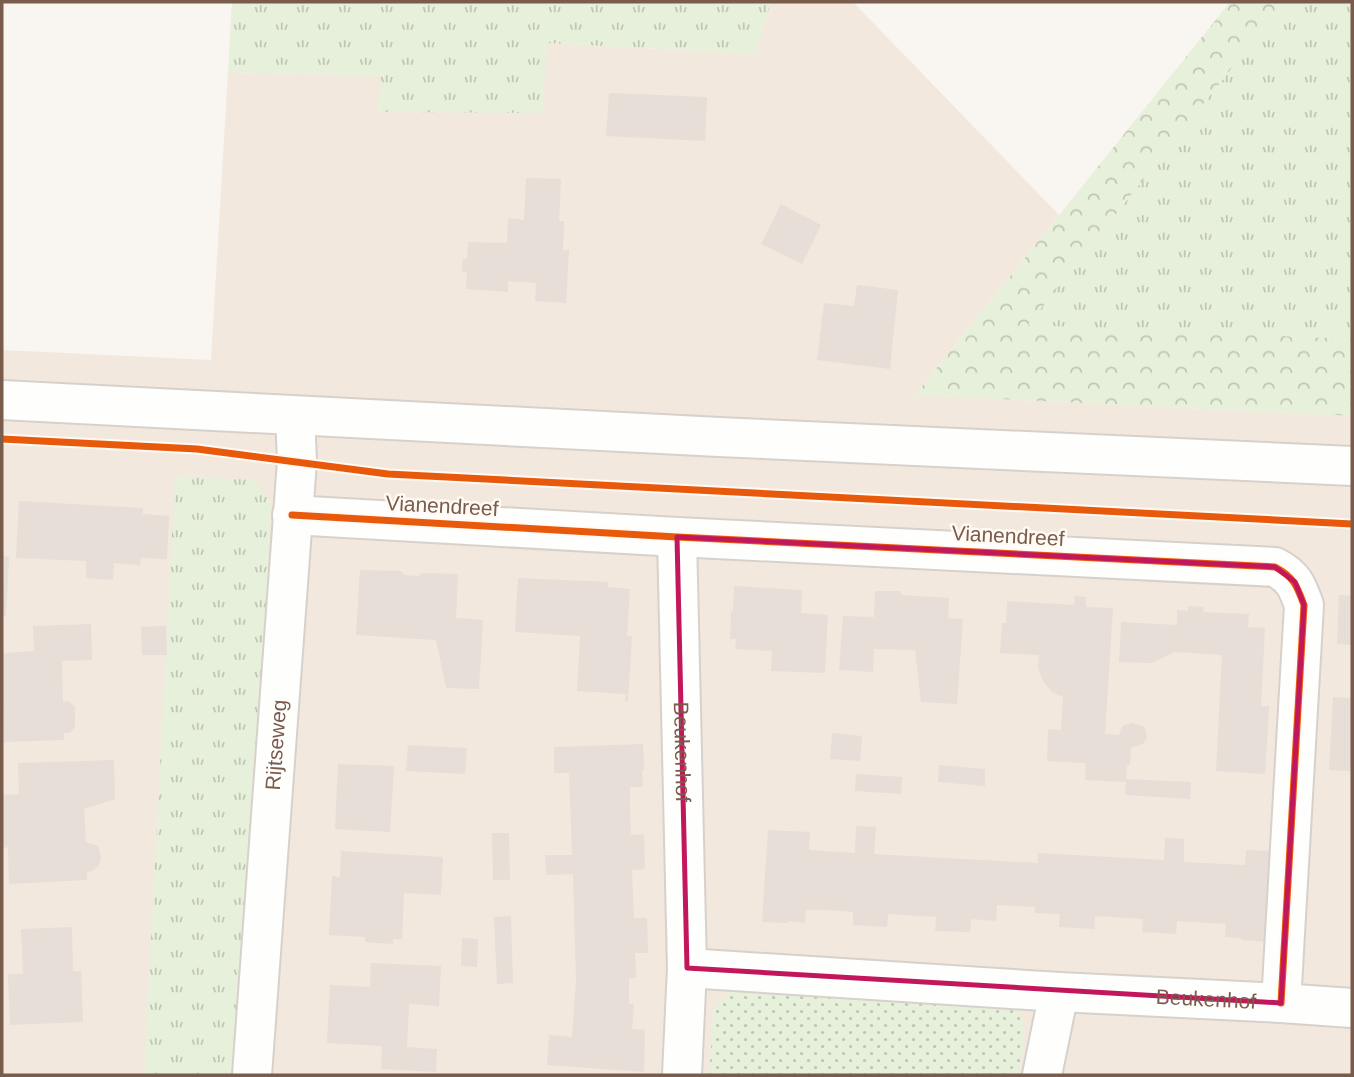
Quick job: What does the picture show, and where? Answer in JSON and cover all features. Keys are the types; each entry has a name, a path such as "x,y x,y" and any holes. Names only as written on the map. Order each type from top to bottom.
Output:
{"street":[{"path":"2,400 1352,466"},
{"name":"Rijtseweg","path":"252,1075 297,461 295,416"},
{"name":"Vianendreef","path":"292,515 1275,567 1295,582 1304,605 1281,1003"},
{"name":"Beukenhof","path":"677,537 687,968 682,1075"},
{"name":"Beukenhof","path":"687,968 1352,1008"},
{"path":"1042,1075 1059,992"}],"highlighted area":[{"path":"677,537 1275,567 1295,582 1304,605 1281,1003 687,968"}],"shaded area":[{"path":"771,2 853,2 1059,215 915,395 1352,416 1352,1075 2,1075 2,350 211,360 228,72 382,76 378,111 542,113 547,43 755,54"}],"green space":[{"path":"232,2 771,2 755,54 548,43 542,113 378,112 381,76 228,72"},
{"path":"1230,2 1284,2 1028,325 1352,339 1352,416 915,395"},
{"path":"1284,2 1352,2 1352,339 1027,326"},
{"path":"175,476 256,480 271,503 244,1060 239,1072 232,1075 144,1075"},
{"path":"762,982 1007,1000 1023,1019 1023,1046 1018,1075 709,1075 714,1008 730,991"}],"building":[{"path":"609,93 707,97 705,141 606,136"},
{"path":"526,178 561,179 559,221 564,221 563,250 569,250 566,303 535,301 536,283 508,281 508,292 466,289 467,272 462,272 463,259 467,259 468,242 507,243 508,218 524,220"},
{"path":"781,204 821,225 802,264 761,244"},
{"path":"857,285 898,290 890,369 817,360 824,303 854,306"},
{"path":"19,501 143,508 143,514 169,516 167,559 141,558 140,565 114,563 113,580 86,578 86,561 16,558"},
{"path":"2,556 9,557 6,616 2,616"},
{"path":"360,570 401,571 404,575 419,576 422,573 458,574 456,618 483,620 479,689 446,688 436,640 356,635"},
{"path":"518,578 608,582 608,587 630,589 627,636 632,636 628,701 625,701 626,694 577,691 580,636 515,632"},
{"path":"734,586 802,590 801,613 828,615 825,673 771,671 772,651 735,649 736,639 730,639"},
{"path":"875,591 901,591 901,595 949,598 948,618 963,619 957,704 921,702 915,650 874,649 873,672 839,670 843,616 874,617"},
{"path":"1339,595 1352,596 1352,645 1337,644"},
{"path":"1075,596 1086,597 1086,607 1113,608 1105,734 1119,735 1122,726 1132,723 1145,727 1147,738 1143,744 1131,748 1126,779 1191,782 1190,799 1125,795 1126,782 1085,780 1086,763 1047,761 1048,729 1061,730 1063,697 1052,692 1043,681 1038,668 1039,655 1000,653 1002,623 1006,623 1007,601 1074,605"},
{"path":"1188,606 1204,607 1203,612 1249,614 1248,627 1265,628 1261,706 1269,706 1265,774 1216,771 1222,655 1175,652 1152,663 1119,662 1121,622 1177,625 1177,610 1188,611"},
{"path":"91,624 92,660 62,661 63,702 68,701 75,707 75,727 70,733 64,733 64,740 4,742 2,653 34,651 33,626"},
{"path":"166,626 167,655 142,655 141,627"},
{"path":"1333,697 1352,698 1352,771 1329,770"},
{"path":"832,733 862,736 860,761 830,759"},
{"path":"643,744 643,787 630,787 630,811 631,835 644,834 645,869 632,870 634,918 647,918 648,953 635,953 636,978 629,978 629,1004 634,1004 632,1029 645,1030 644,1072 547,1065 549,1035 572,1037 576,980 573,874 546,875 545,855 572,855 569,773 554,773 554,747"},
{"path":"408,745 467,748 465,774 406,771"},
{"path":"114,760 115,799 84,809 86,842 98,846 101,859 93,871 87,872 87,880 9,884 8,847 3,848 2,795 19,794 18,763"},
{"path":"338,764 394,766 390,832 335,829"},
{"path":"939,765 985,769 985,786 938,782"},
{"path":"856,774 902,777 901,794 855,791"},
{"path":"856,826 876,827 874,854 1038,863 1038,853 1164,860 1165,838 1184,839 1184,862 1245,865 1246,850 1272,851 1267,942 1225,937 1226,924 1177,921 1176,934 1142,932 1143,919 1095,916 1094,929 1059,927 1060,914 1035,913 1035,907 997,905 996,921 971,919 970,932 935,931 936,917 888,914 887,927 853,925 853,912 829,910 806,910 805,923 762,922 768,830 810,832 809,850 855,853"},
{"path":"492,833 509,833 510,880 493,880"},
{"path":"341,851 443,857 441,895 404,893 402,939 393,939 393,944 365,942 365,937 329,935 332,876 340,877"},
{"path":"511,916 513,983 497,984 494,917"},
{"path":"72,927 73,971 81,971 83,1022 10,1025 8,974 23,974 21,929"},
{"path":"462,938 478,939 477,967 461,966"},
{"path":"371,963 441,966 439,1006 409,1004 407,1047 437,1049 436,1072 381,1069 382,1046 327,1043 330,985 370,987"}],"cycle path":[{"path":"2,439 197,449 388,474 1352,524"},
{"path":"292,515 1275,567 1287,574 1294,583 1304,605 1281,1003"}]}
